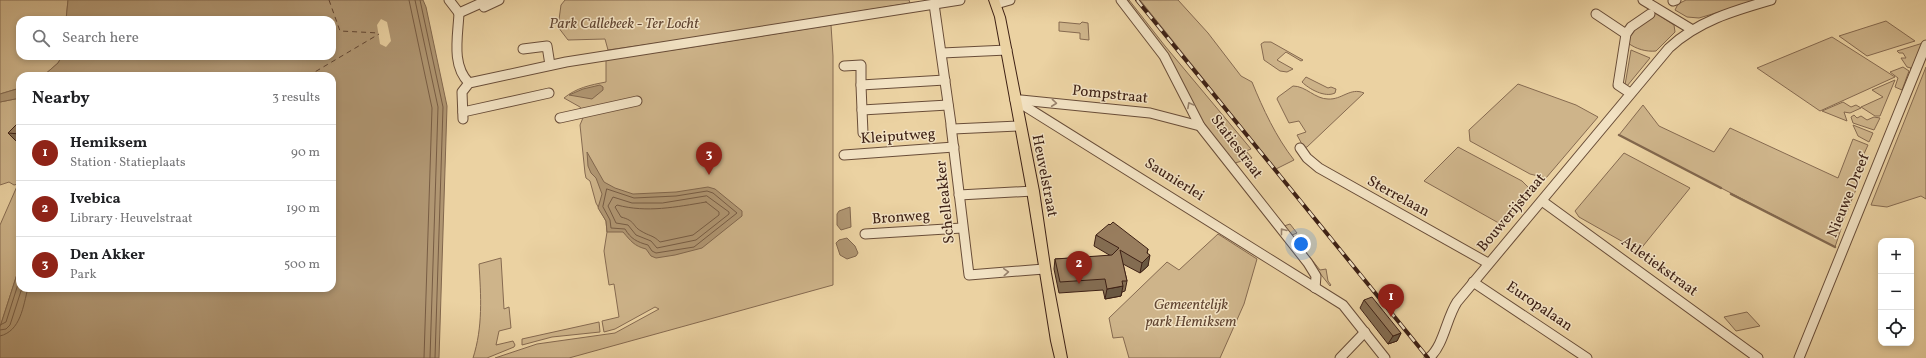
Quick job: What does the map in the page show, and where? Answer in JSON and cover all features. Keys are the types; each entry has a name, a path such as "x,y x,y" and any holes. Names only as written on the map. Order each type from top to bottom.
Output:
{"main road":[{"name":"Heuvelstraat","path":"995,2 1007,50 1015,100 1034,191 1044,269 1061,358"}],"street":[{"path":"449,0 459,13 457,48 460,72 469,83"},
{"path":"459,13 488,0"},
{"path":"480,9 498,0"},
{"path":"549,93 463,116 462,92 469,83 550,65 960,0"},
{"path":"995,2 1010,0"},
{"name":"Statiestraat","path":"1121,0 1164,56 1200,126 1308,263 1316,276 1315,288"},
{"path":"1643,0 1654,2 1693,27"},
{"name":"Bouwerijstraat","path":"1429,358 1436,352 1450,313 1473,282 1676,40 1693,27 1722,15 1771,0"},
{"name":"Schelleakker","path":"934,4 952,126 962,228 969,274 1044,269"},
{"path":"1596,14 1626,34"},
{"path":"1630,93 1618,85 1626,34 1650,14"},
{"name":"Nieuwe Dreef","path":"1799,358 1926,45"},
{"path":"524,49 547,46 550,65"},
{"path":"942,52 1007,50"},
{"path":"844,66 861,65 863,133"},
{"path":"861,85 945,80"},
{"name":"Pompstraat","path":"1015,100 1150,113 1200,126"},
{"name":"Saunierlei","path":"1015,100 1343,306 1385,358"},
{"path":"560,118 637,101"},
{"path":"862,110 948,104"},
{"path":"952,126 1020,126"},
{"name":"Kleiputweg","path":"844,155 954,147"},
{"name":"Sterrelaan","path":"1300,148 1307,158 1319,168 1488,264"},
{"path":"959,194 1034,191"},
{"name":"Atletiekstraat","path":"1542,201 1758,358"},
{"name":"Bronweg","path":"865,234 962,228"},
{"name":"Europalaan","path":"1473,282 1587,358"},
{"path":"1340,358 1365,332"}],"green space":[{"path":"0,0 68,0 66,16 16,16 16,60 60,60 48,72 16,72 16,89 0,94"},
{"name":"Park Callebeek - Ter Locht","path":"565,0 909,0 910,3 714,35 608,50 605,39 568,40 558,27 561,5"},
{"path":"1123,0 1129,0 1165,46 1251,149 1246,151 1252,158 1235,163 1284,226 1290,224 1297,233 1292,235 1320,270 1326,269 1328,281 1331,285 1330,286 1204,127"},
{"path":"1140,0 1178,0 1208,33 1241,76 1252,82 1270,122 1281,142 1294,160 1276,169"},
{"path":"1686,0 1760,0 1699,18 1687,17 1675,10 1678,4"},
{"path":"1651,10 1674,25 1675,32 1656,51 1641,50 1628,43 1631,33"},
{"path":"1886,21 1915,41 1867,56 1839,36"},
{"path":"1059,22 1080,24 1082,22 1088,23 1089,40 1080,39 1080,33 1059,31"},
{"path":"831,25 833,56 833,285 569,358 495,358 537,344 615,333 659,309 655,307 615,329 604,332 602,321 619,317 614,284 609,285 604,251 607,232 606,221 596,203 590,181 586,178 585,173 580,125 585,113 580,107 564,98 578,89 606,82 606,59"},
{"path":"1832,37 1895,77 1820,111 1757,68"},
{"path":"1264,42 1271,42 1303,60 1301,61 1286,52 1277,60 1293,69 1287,72 1280,71 1264,60 1261,44"},
{"path":"1923,43 1912,70 1910,69 1911,68 1907,67 1901,58 1906,58 1903,53 1899,53 1897,51"},
{"path":"1631,50 1650,58 1627,86 1625,85"},
{"path":"1903,67 1909,71 1902,90 1895,87 1898,78 1890,72"},
{"path":"1926,67 1926,199 1921,196 1887,207 1871,205"},
{"path":"1306,77 1328,88 1331,87 1336,89 1335,93 1322,94 1313,90 1302,82"},
{"path":"1895,80 1880,116 1875,116 1861,107 1883,97 1872,90"},
{"path":"1518,84 1576,105 1598,117 1546,178 1530,174 1470,141 1469,130"},
{"path":"1293,86 1302,88 1319,97 1328,99 1338,98 1354,92 1364,93 1307,147 1304,148 1297,135 1306,132 1299,121 1289,123 1277,99"},
{"path":"16,99 16,184 14,185 9,182 0,185 0,102"},
{"path":"1843,102 1851,107 1856,105 1861,108 1850,113 1844,112 1847,121 1822,111"},
{"path":"1643,105 1659,126 1714,152 1730,128 1838,178 1853,139 1868,145 1854,176 1857,187 1843,221 1837,221 1841,229 1835,247 1619,135"},
{"path":"1854,115 1857,118 1861,116 1867,120 1874,117 1880,118 1874,130 1853,123 1851,117"},
{"path":"1853,125 1873,133 1869,142 1858,136"},
{"path":"1458,147 1522,181 1533,192 1504,226 1424,181"},
{"path":"1624,153 1690,188 1639,251 1579,217 1575,211"},
{"path":"16,189 16,277 0,327 0,225"},
{"name":"Gemeentelijk park Hemiksem","path":"1218,234 1257,259 1244,304 1220,358 1129,358 1123,337 1113,338 1109,318 1167,262 1179,270"},
{"path":"501,258 504,309 509,307 511,328 499,331 496,345 513,341 515,345 514,347 487,358 473,358 480,323 481,300 479,264"},
{"path":"1747,312 1760,326 1736,331 1724,317"},
{"path":"599,322 600,332 552,337 522,345 522,339"}],"water":[{"path":"68,0 423,0 426,7 447,106 439,358 0,358 0,327 16,277 16,292 336,292 336,72 48,72 60,60 336,60 336,16 66,16"},
{"path":"600,85 603,87 603,90 592,99 569,95 583,89"},
{"path":"16,89 16,99 0,102 0,94"},
{"path":"587,152 604,182 615,188 633,194 676,192 708,187 715,189 742,211 742,216 702,248 656,258 651,256 646,249 636,245 623,232 607,232 606,221 598,208 602,194 596,178 591,173 588,166"},
{"path":"850,207 851,227 841,230 837,225 837,214 839,211"},
{"path":"847,238 855,246 858,253 856,256 847,259 840,255 836,243 839,240"}],"pier":[{"path":"381,19 387,22 391,41 386,47 380,44 377,25"}],"building":[{"path":"16,125 16,134 8,133"},
{"path":"1113,222 1148,249 1147,253 1150,255 1142,263 1120,250 1127,281 1122,281 1123,286 1107,289 1105,279 1060,282 1055,259 1112,255 1119,248 1096,235"},
{"path":"1372,297 1401,333 1393,336 1364,300"}],"waterway":[{"path":"1619,135 1721,188"},
{"path":"1731,194 1835,247"}],"ferry route":[{"path":"329,0 335,16"},
{"path":"336,20 340,31 379,33"},
{"path":"336,59 379,34"},
{"path":"315,72 335,60"}],"railway":[{"path":"1137,0 1428,358"}],"place":[{"name":"Den Akker","path":"709,175"},
{"name":"Ivebica","path":"1079,284"},
{"name":"Hemiksem","path":"1391,317"}]}
